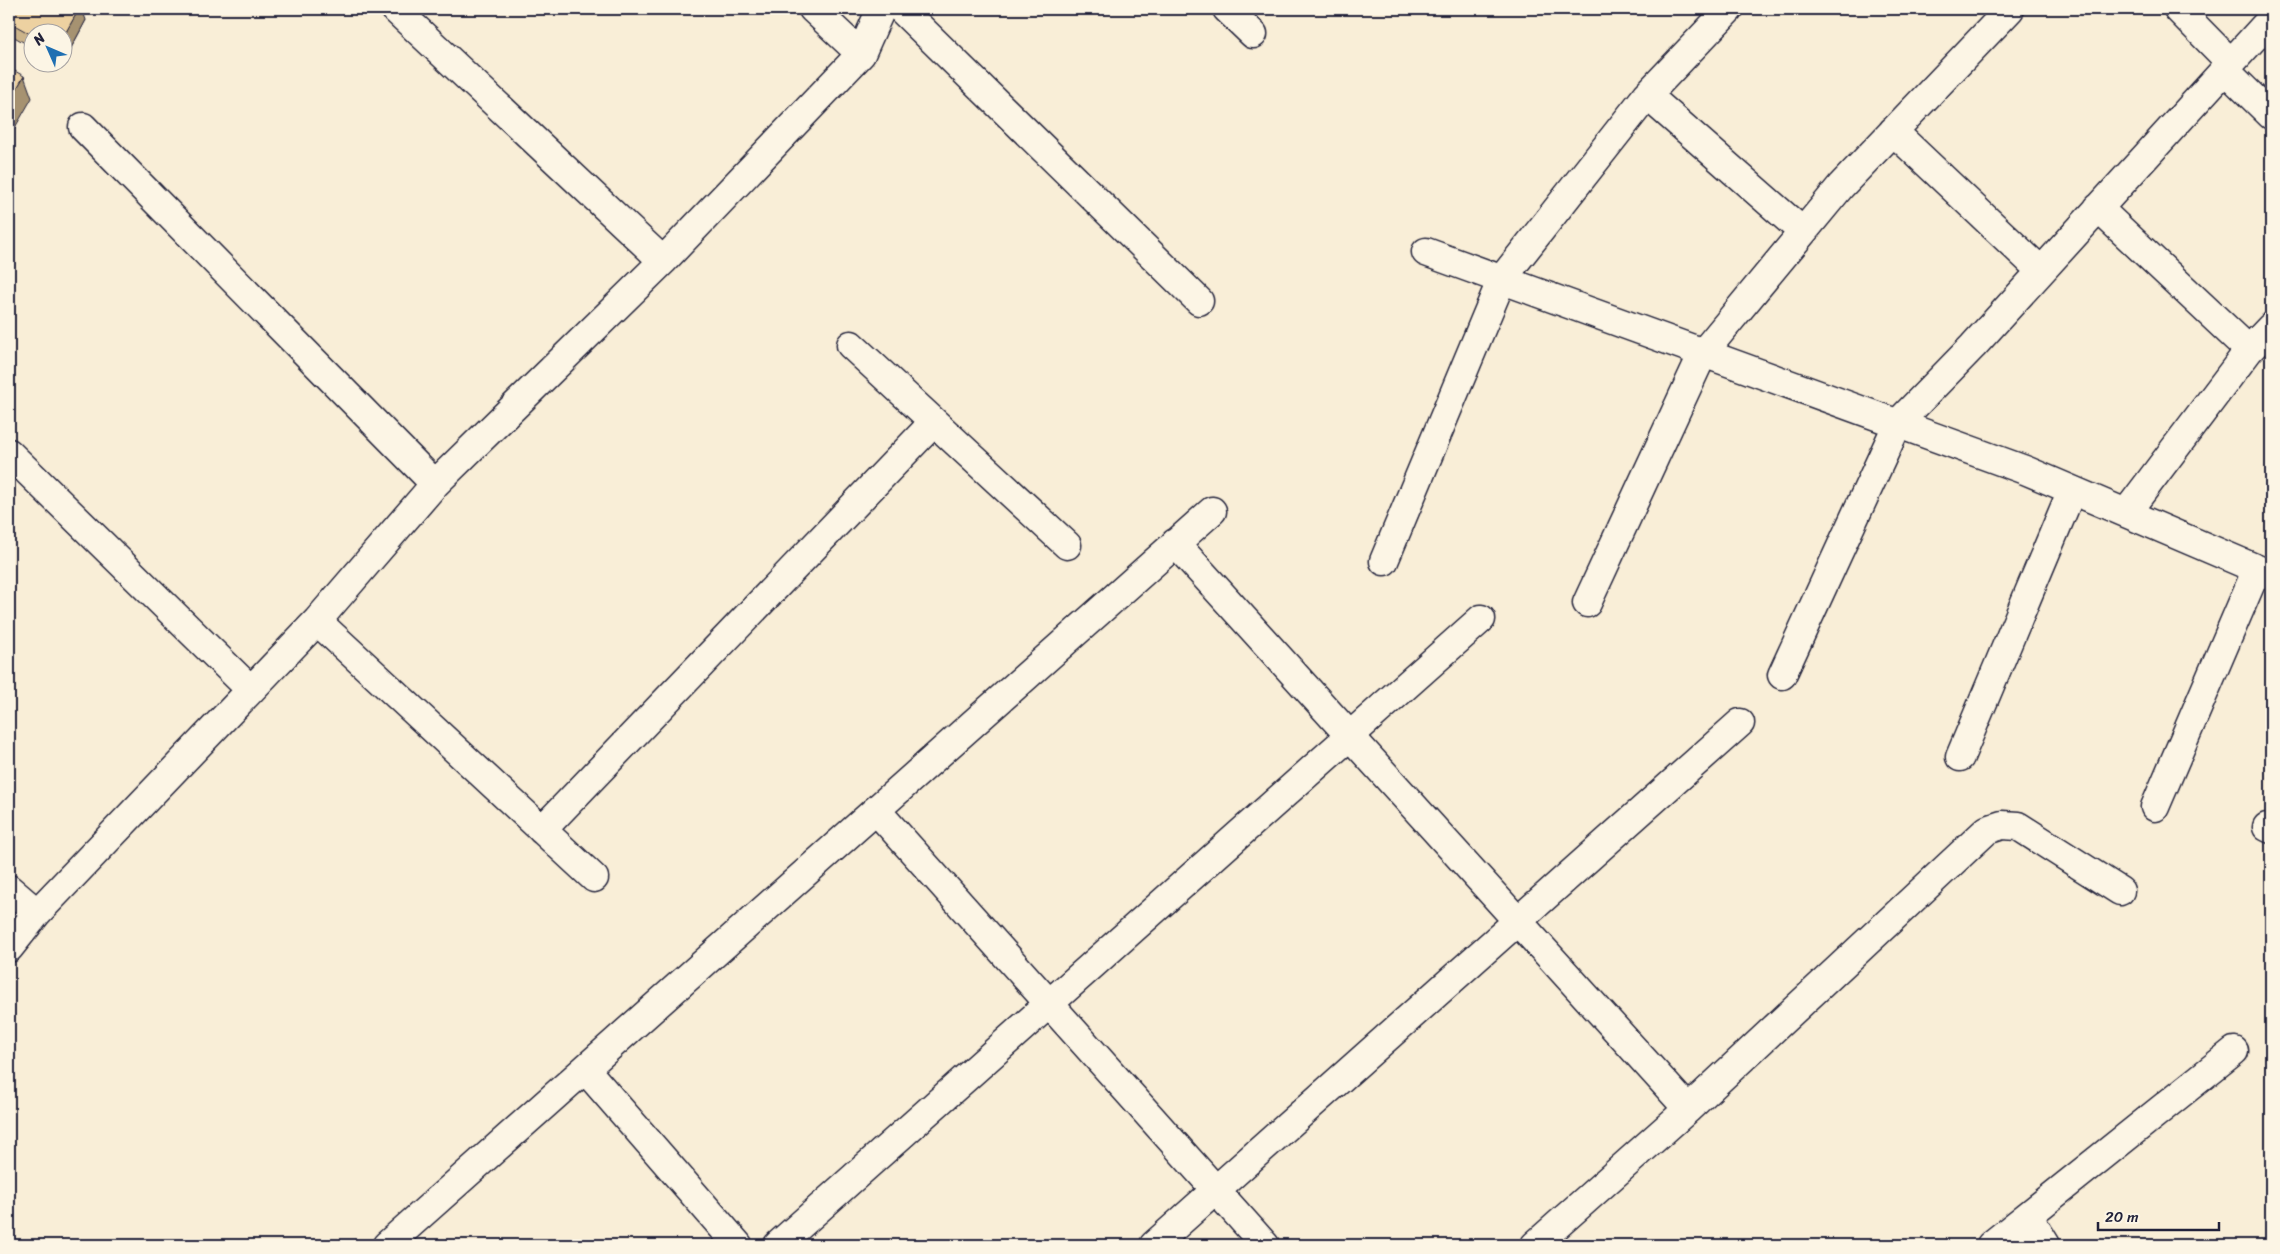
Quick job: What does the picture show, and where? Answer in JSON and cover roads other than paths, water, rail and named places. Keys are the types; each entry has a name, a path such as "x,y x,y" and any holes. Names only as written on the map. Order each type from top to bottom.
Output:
{"street":[{"path":"394,9 663,261"},
{"path":"813,9 861,54"},
{"path":"9,948 37,913 317,621 435,484 663,261 861,54 881,9"},
{"path":"901,9 1199,301"},
{"path":"1227,9 1254,34"},
{"path":"1384,561 1502,279 1647,95 1729,9"},
{"path":"2178,9 2271,116"},
{"path":"1587,603 1703,353 1841,186 1893,131 1997,13"},
{"path":"1782,675 1898,423 1973,346 2271,19"},
{"path":"1647,95 1802,232"},
{"path":"83,127 435,484"},
{"path":"1893,131 2041,271"},
{"path":"2098,208 2249,350"},
{"path":"1426,252 2025,470 2264,572 2155,807"},
{"path":"2126,513 2249,350 2271,327"},
{"path":"851,345 1067,545"},
{"path":"542,830 934,422"},
{"path":"9,453 251,690"},
{"path":"1960,757 2072,490"},
{"path":"387,1245 1212,511"},
{"path":"1175,543 1688,1109"},
{"path":"778,1245 1481,619"},
{"path":"317,621 594,878"},
{"path":"1154,1245 1740,723"},
{"path":"876,810 1266,1245"},
{"path":"1535,1245 1688,1109 1986,830 2002,825 2018,826 2120,891"},
{"path":"9,889 37,913"},
{"path":"1991,1245 2234,1051"},
{"path":"585,1068 738,1245"},
{"path":"2028,1216 2046,1245"}]}
